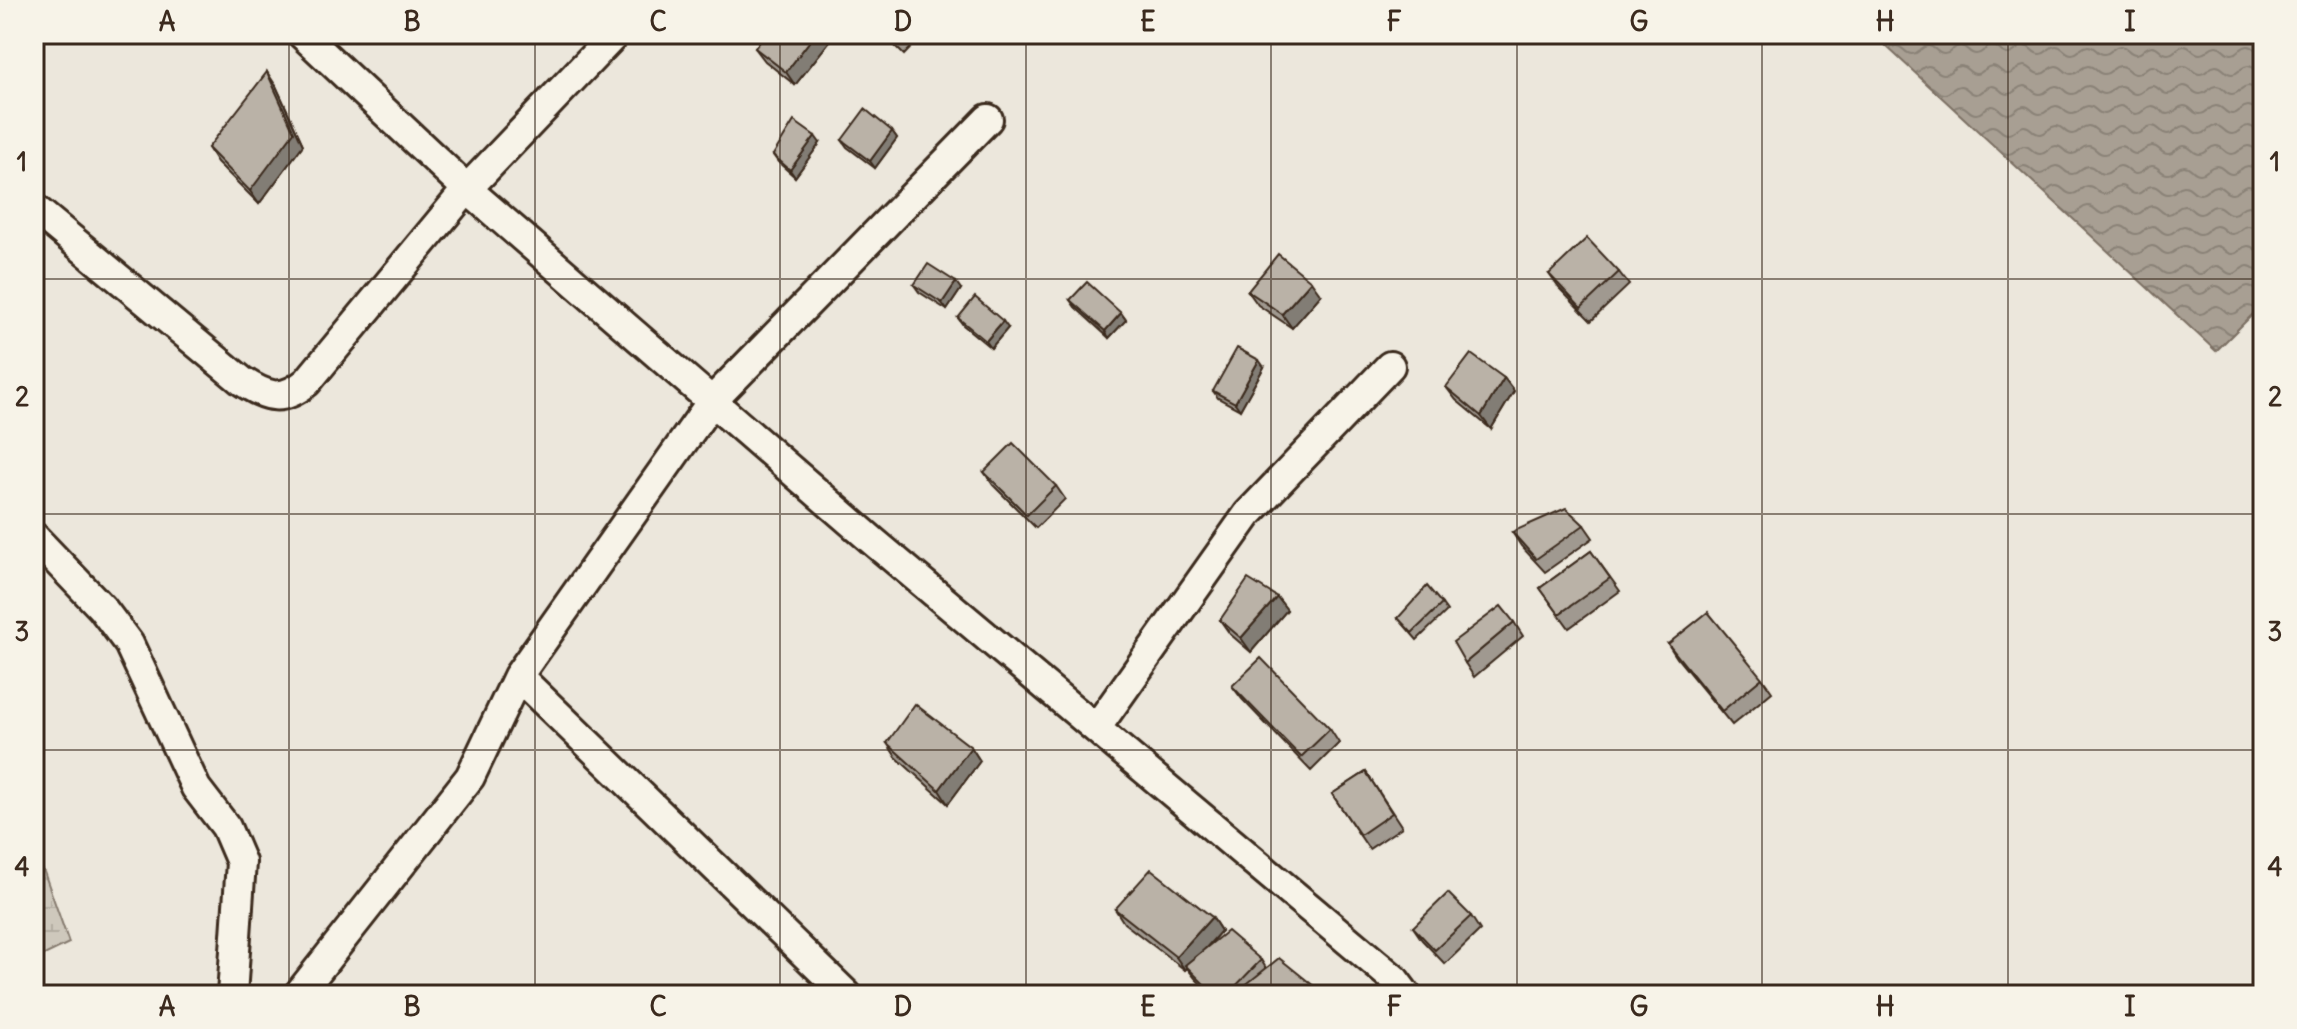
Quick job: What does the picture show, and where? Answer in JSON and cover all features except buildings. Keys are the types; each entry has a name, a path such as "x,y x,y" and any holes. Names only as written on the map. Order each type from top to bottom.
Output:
{"street":[{"path":"302,34 467,189 874,542 1394,979 1406,995"},
{"path":"34,208 242,381 275,396 292,394 307,382 467,189 615,34"},
{"path":"298,995 470,777 518,676 712,401 988,119"},
{"path":"1097,727 1248,514 1390,366"},
{"path":"34,537 102,608 129,644 196,788 226,827 241,862 232,995"},
{"path":"518,676 847,995"}],"green space":[{"path":"34,862 44,872 69,943 34,960"}],"water":[{"path":"1873,34 2263,34 2263,304 2216,351"}]}
